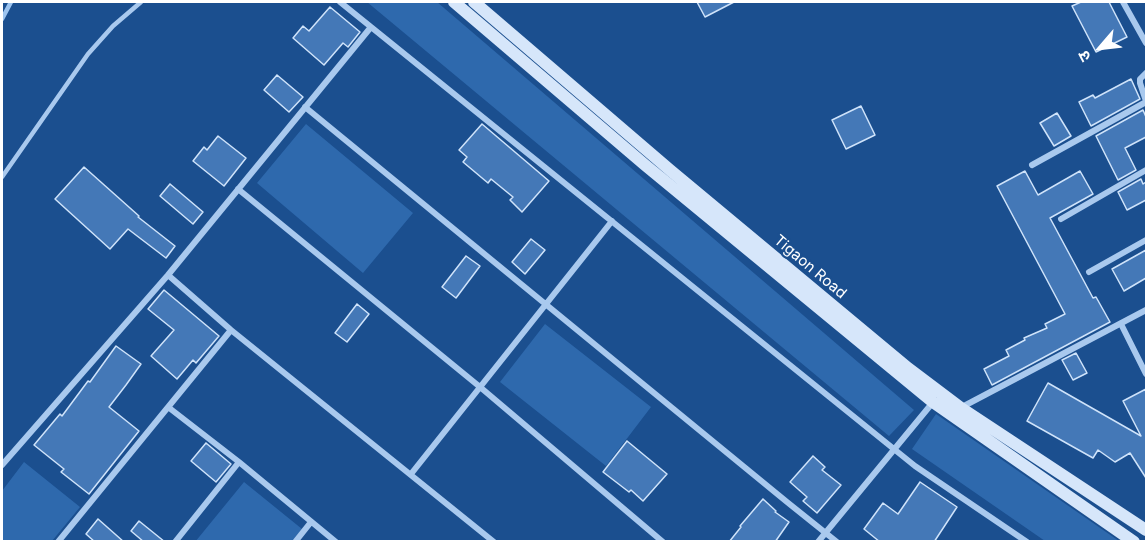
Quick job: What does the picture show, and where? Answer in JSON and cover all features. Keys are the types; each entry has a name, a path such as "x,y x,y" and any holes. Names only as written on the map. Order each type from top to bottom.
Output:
{"street":[{"path":"339,2 915,466 1027,542"},
{"path":"454,2 636,157 937,398 1134,542"},
{"name":"Tigaon Road","path":"474,2 670,170 871,337 937,398 961,408 1146,530"},
{"path":"1124,2 1146,43"},
{"path":"2,465 168,275 370,27"},
{"path":"1032,165 1146,101 1140,79 1146,73"},
{"path":"305,107 837,542"},
{"path":"1061,219 1146,170"},
{"path":"238,189 480,387 663,542"},
{"path":"411,474 612,221"},
{"path":"1089,272 1146,240"},
{"path":"168,275 231,330 494,542"},
{"path":"961,408 1146,310"},
{"path":"1121,324 1146,374"},
{"path":"58,542 231,330"},
{"path":"818,542 937,398"},
{"path":"168,407 336,542"},
{"path":"175,542 239,462"},
{"path":"295,542 311,522"}],"lane":[{"path":"2,177 88,54 113,26 141,2"}],"shaded area":[{"path":"367,2 437,2 914,410 889,436"},
{"path":"306,124 413,213 363,273 257,183"},
{"path":"545,324 651,407 606,466 500,382"},
{"path":"936,414 1119,541 1045,541 912,449"},
{"path":"24,462 80,507 52,541 2,541 2,491"},
{"path":"244,482 302,529 292,541 195,542"}],"building":[{"path":"697,2 734,2 705,17"},
{"path":"1081,2 1109,2 1127,37 1096,52 1072,6"},
{"path":"330,7 360,32 348,47 343,43 324,65 293,38 303,26 309,31"},
{"path":"277,75 303,97 289,112 264,90"},
{"path":"1131,79 1140,99 1091,126 1079,102 1093,95 1095,98"},
{"path":"861,106 875,135 846,149 832,120"},
{"path":"1143,110 1146,117 1146,137 1125,148 1136,170 1118,180 1096,136"},
{"path":"1057,113 1071,136 1054,146 1040,123"},
{"path":"482,124 549,181 522,212 510,200 513,197 491,179 488,183 463,162 467,157 459,150"},
{"path":"218,136 246,158 224,186 193,161 204,147 207,150"},
{"path":"84,167 138,217 175,246 166,258 128,229 110,249 55,199"},
{"path":"1025,171 1038,195 1080,171 1093,194 1050,218 1093,298 1096,297 1110,322 992,385 984,369 1009,356 1006,350 1025,340 1024,338 1047,328 1045,324 1065,314 997,186"},
{"path":"1141,179 1143,184 1146,182 1146,200 1127,210 1118,192"},
{"path":"170,184 203,212 193,224 160,196"},
{"path":"531,239 545,250 525,274 512,262"},
{"path":"1146,250 1146,278 1124,291 1112,269"},
{"path":"466,256 480,266 456,298 442,287"},
{"path":"164,290 219,336 196,363 193,360 177,379 151,356 174,330 148,309"},
{"path":"357,304 369,314 347,342 335,333"},
{"path":"116,346 141,364 109,407 139,431 89,494 61,472 64,469 34,445 60,414 62,416"},
{"path":"1076,353 1087,373 1073,380 1062,360"},
{"path":"1048,383 1141,436 1123,401 1146,389 1146,478 1130,453 1115,462 1098,450 1093,458 1027,421"},
{"path":"627,441 667,474 643,501 631,490 629,492 603,472"},
{"path":"206,443 231,464 216,482 191,461"},
{"path":"813,456 825,467 822,470 841,485 817,513 803,501 807,497 790,482"},
{"path":"920,482 957,507 934,542 880,542 864,529 883,503 898,514"},
{"path":"763,499 789,522 775,542 729,542 740,526"},
{"path":"98,519 124,542 95,542 86,534"},
{"path":"139,521 165,542 144,542 131,531"}],"waterway":[{"path":"2,19 11,2"}]}
